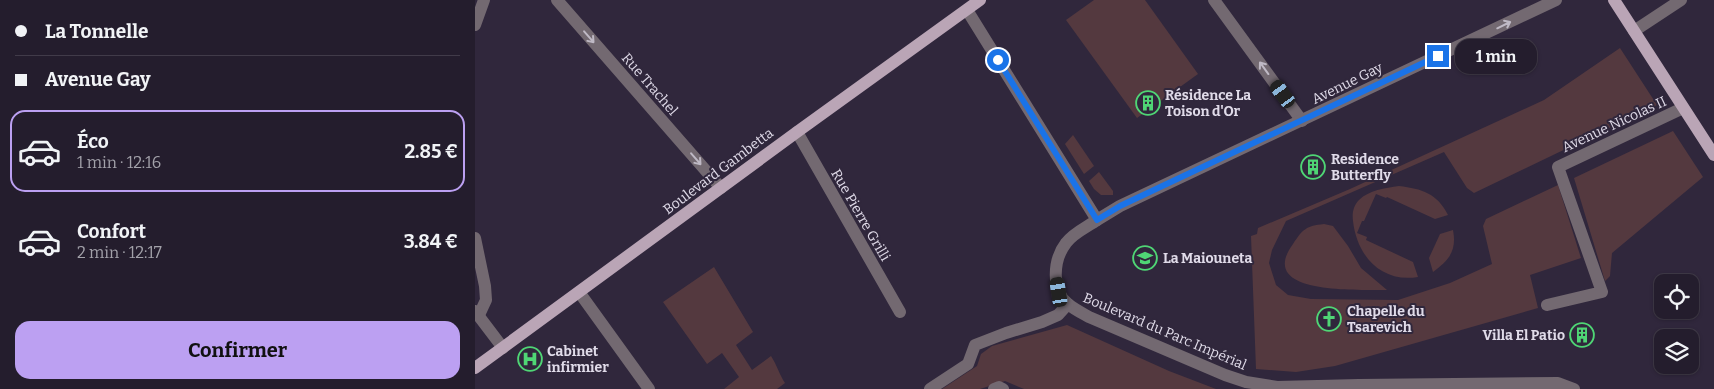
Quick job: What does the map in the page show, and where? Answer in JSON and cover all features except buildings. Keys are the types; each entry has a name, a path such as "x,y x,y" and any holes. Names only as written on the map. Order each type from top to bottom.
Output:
{"main road":[{"name":"Boulevard Gambetta","path":"475,368 981,0"},
{"path":"1614,0 1714,155"}],"street":[{"path":"475,25 484,0"},
{"name":"Rue Trachel","path":"557,0 721,188"},
{"path":"1214,0 1303,121"},
{"name":"Avenue Gay","path":"1097,220 1120,206 1556,0"},
{"path":"1634,31 1681,0"},
{"path":"967,10 1097,220"},
{"name":"Avenue Nicolas II","path":"1547,305 1602,292 1558,167 1683,108"},
{"name":"Rue Pierre Grilli","path":"797,132 900,312"},
{"name":"Boulevard du Parc Impérial","path":"1097,220 1066,242 1058,257 1055,270 1059,292 1068,304 1089,316 1225,375 1253,384 1277,387 1558,383 1573,389"},
{"path":"475,238 485,286 485,300 477,313 503,348"},
{"path":"579,292 649,389"},
{"path":"930,389 968,364 975,345 1042,322 1057,315 1068,304"},
{"path":"994,389 999,387 1003,389"}],"shaded area":[{"path":"1094,0 1145,0 1198,74 1137,118 1066,20"},
{"path":"1620,48 1657,105 1474,193 1467,188 1444,152 1286,221 1272,250 1269,263 1276,285 1288,295 1311,299 1398,300 1450,283 1492,264 1483,226 1486,219 1558,185 1581,258 1530,275 1538,308 1335,366 1296,372 1256,369 1251,236 1257,234 1258,228 1350,189 1544,100"},
{"path":"1673,131 1703,177 1612,253 1610,276 1605,281 1574,178"},
{"path":"1073,135 1094,166 1084,174 1065,144"},
{"path":"1099,172 1113,191 1113,195 1101,195 1089,181"},
{"path":"1399,186 1428,193 1439,202 1448,215 1435,219 1387,197 1376,194 1357,233 1367,237 1366,240 1413,262 1418,277 1405,278 1393,276 1382,271 1366,256 1355,234 1353,213 1355,205 1359,200 1372,192"},
{"path":"1324,224 1333,226 1361,268 1387,290 1335,289 1316,286 1299,281 1288,273 1285,261 1296,239 1309,227"},
{"path":"1453,230 1454,244 1451,254 1433,272 1429,258 1440,234"},
{"path":"714,267 753,332 736,345 752,370 771,356 785,383 777,389 724,389 739,377 722,353 707,364 663,302"},
{"path":"1067,325 1169,371 1216,389 1024,389 1005,381 980,389 942,389 977,366 981,354 992,346"}],"place":[{"name":"Résidence La Toison d'Or","path":"1148,103"},
{"name":"Residence Butterfly","path":"1313,167"},
{"name":"La Maiouneta","path":"1145,258"},
{"name":"Chapelle du Tsarevich","path":"1329,319"},
{"name":"Villa El Patio","path":"1582,335"},
{"name":"Cabinet infirmier","path":"530,359"}],"route":[{"path":"998,60 1097,220 1120,206 1438,56"}]}
